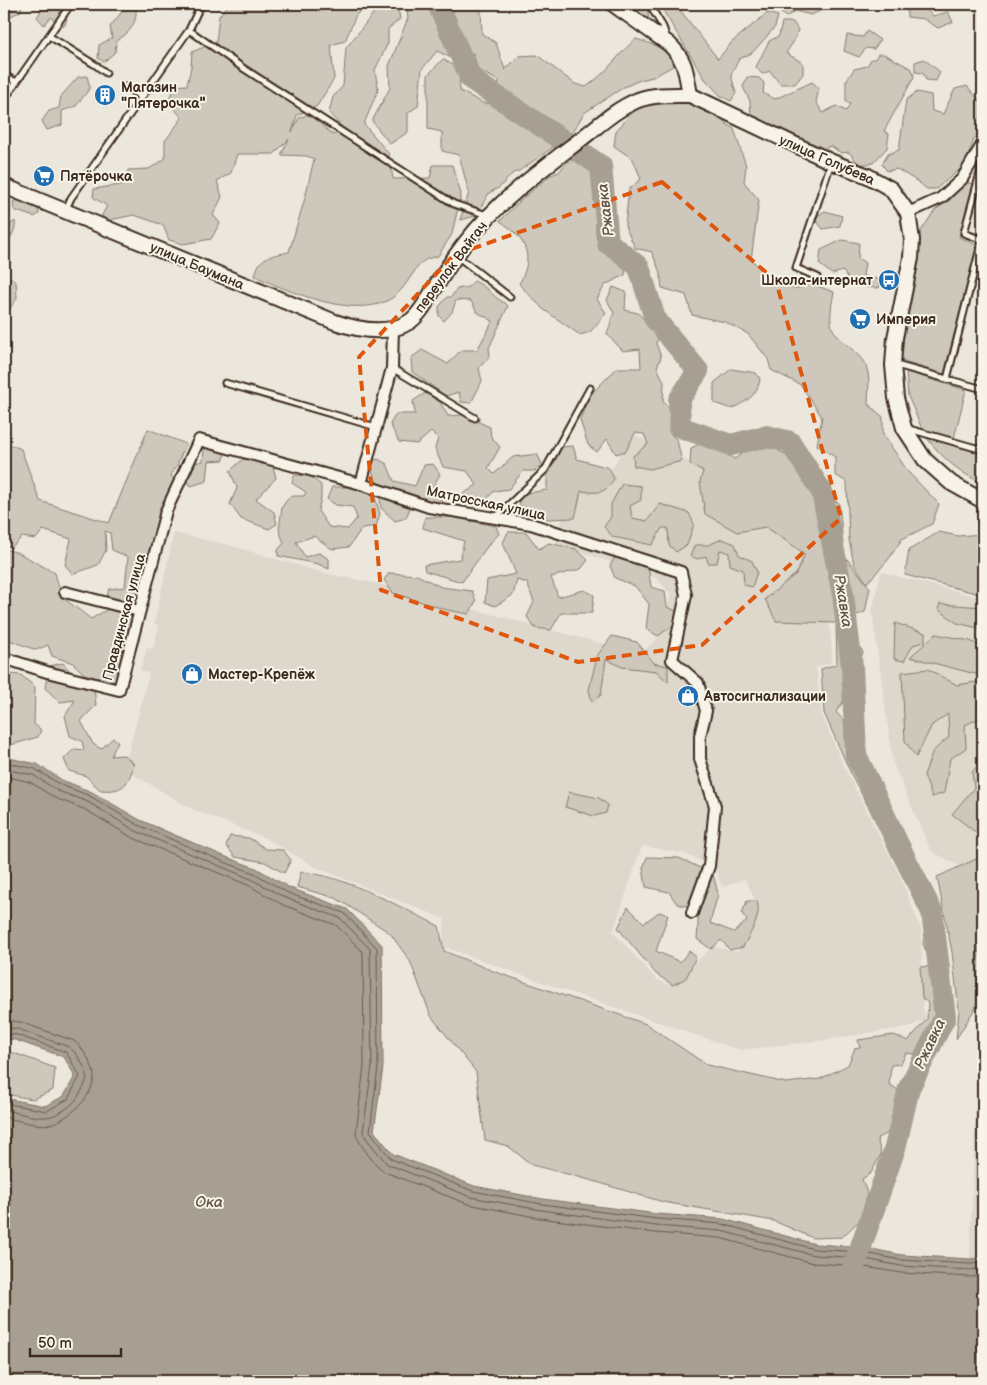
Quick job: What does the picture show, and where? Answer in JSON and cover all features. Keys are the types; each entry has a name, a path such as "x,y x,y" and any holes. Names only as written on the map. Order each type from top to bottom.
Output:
{"street":[{"path":"613,4 677,51 684,63 690,95"},
{"name":"переулок Вайгач","path":"393,328 409,322 420,312 457,255 489,216 535,176 620,108 640,99 668,94 690,95"},
{"name":"улица Голубева","path":"690,95 708,102 778,138 868,176 891,189 908,213 912,240 911,258 895,338 893,364 896,398 904,428 925,460 944,477 983,501"},
{"path":"908,213 941,198 962,179 981,147"},
{"name":"улица Баумана","path":"4,186 335,322 369,330 380,331 393,328"},
{"path":"361,484 392,368 393,328"},
{"name":"Матросская улица","path":"199,440 361,484 430,507 531,524 681,572 686,595 672,660 698,683 706,712 700,736 700,759 715,806 709,866 692,913"},
{"name":"Правдинская улица","path":"4,658 48,672 119,690 166,511 199,440"},
{"path":"65,592 139,611"}],"lane":[{"path":"4,100 71,4"},
{"path":"64,211 71,198 189,30 201,4"},
{"path":"649,4 663,27 669,44"},
{"path":"189,30 243,68 454,204 489,216"},
{"path":"50,36 106,73"},
{"path":"4,76 16,82"},
{"path":"126,87 141,97"},
{"path":"947,379 982,240 964,233 983,162 981,147"},
{"path":"817,277 796,268 832,162"},
{"path":"457,255 510,297"},
{"path":"893,364 983,389"},
{"path":"392,368 475,418"},
{"path":"225,382 376,427"},
{"path":"495,518 545,470 590,388"},
{"path":"904,428 983,450"}],"highlighted area":[{"path":"662,182 776,281 841,518 702,645 578,662 381,590 359,357 454,255"}],"shaded area":[{"path":"4,4 22,4 21,11 11,16 4,12"},
{"path":"58,4 69,11 65,25 59,26 51,17 44,25 37,17 43,8 51,10"},
{"path":"229,4 368,4 356,15 345,41 331,45 334,79 317,106 297,115 292,132 299,118 309,114 333,135 344,129 329,113 333,97 343,86 346,48 373,14 375,4 397,4 400,19 388,29 388,43 375,70 378,90 364,124 389,154 393,179 430,178 433,165 452,165 461,194 452,234 438,256 423,262 397,294 383,302 366,306 347,306 327,302 306,297 255,276 259,264 263,260 289,252 305,198 314,159 307,156 281,155 289,139 274,154 237,154 231,173 217,181 222,197 213,215 220,223 211,239 183,244 169,240 163,225 134,215 105,221 102,215 107,206 93,197 94,189 126,184 128,170 149,169 165,159 165,141 182,118 168,101 175,86 187,85 192,52 216,42 219,16"},
{"path":"406,4 472,4 481,11 482,34 496,43 505,70 519,56 537,55 575,84 586,87 600,76 636,39 654,45 664,51 673,66 653,77 624,87 584,113 571,135 519,171 513,173 500,187 489,193 476,216 460,220 469,193 459,155 442,151 442,132 428,129 428,75 443,59 459,69 460,91 485,104 495,100 499,81 478,70 473,53 453,59 437,51 422,69 418,106 408,113 408,132 390,144 372,121 390,88 389,66 408,18"},
{"path":"627,4 639,4 647,8 649,19 637,15"},
{"path":"659,4 682,4 680,10 718,59 732,42 767,13 778,16 775,27 752,53 739,59 731,75 736,93 731,101 721,96 705,79"},
{"path":"782,4 821,4 820,11 811,15 795,11 786,17 779,11"},
{"path":"921,4 933,16 948,12 953,22 938,28 924,19 907,17 907,7"},
{"path":"136,8 132,28 116,41 115,52 104,62 98,58 99,45 112,38 110,27 124,9"},
{"path":"782,22 793,22 798,30 794,41 786,53 803,63 803,74 795,84 780,84 770,71 762,74 756,67 769,41 779,36"},
{"path":"867,31 880,40 874,49 866,48 859,57 844,51 847,35 863,37"},
{"path":"878,54 884,54 912,69 914,77 884,131 889,134 887,148 873,163 859,165 849,152 841,153 831,146 821,149 799,149 751,116 750,101 743,87 747,77 759,78 764,83 763,93 775,99 812,82 819,88 816,102 823,113 836,106 846,111 850,104 846,102 846,81 854,69 867,66 871,59 875,59"},
{"path":"924,59 940,72 936,81 926,80 923,73 915,72 915,62"},
{"path":"87,76 90,88 76,106 62,111 62,125 47,130 42,121 49,111 59,108 61,96 78,77"},
{"path":"967,86 980,101 983,100 983,133 974,139 965,165 936,189 927,189 897,169 887,171 882,164 888,154 899,150 906,100 917,92 931,95 932,111 943,114 955,89"},
{"path":"661,102 692,103 707,110 734,129 746,166 744,182 759,200 751,260 786,286 799,288 809,283 834,292 831,314 832,327 835,333 862,359 866,366 869,380 868,404 883,417 883,434 908,472 939,504 932,524 902,539 888,560 867,583 854,564 849,540 847,482 835,475 835,457 817,445 822,417 801,385 771,370 768,359 748,334 725,322 692,315 686,295 662,288 660,273 652,252 635,248 625,226 629,189 641,179 633,159 614,146 616,131 640,107"},
{"path":"591,156 601,162 595,178 607,182 613,189 610,206 599,215 597,220 596,231 599,250 626,266 625,275 605,285 597,299 606,313 590,332 580,335 543,309 519,284 526,265 527,256 525,248 516,234 500,221 523,198 551,175 559,172 567,162"},
{"path":"966,182 973,184 959,237 977,245 944,374 901,361 898,357 921,231 935,210 950,200"},
{"path":"18,198 38,206 39,214 34,217 14,210 13,202"},
{"path":"825,211 842,216 840,226 823,229 814,218"},
{"path":"15,221 14,231 4,247 4,229"},
{"path":"842,240 859,243 858,258 865,263 863,276 881,280 879,288 865,287 858,281 850,282 843,271 832,274 819,264 821,250"},
{"path":"4,272 16,282 17,298 4,317"},
{"path":"474,281 485,287 508,306 489,348 490,356 479,368 482,381 471,403 461,402 459,392 446,396 412,372 411,358 422,350 448,364 461,350 477,350 493,321 477,312 471,301 456,300 452,312 444,321 439,316 439,307 447,297 451,297 457,289 468,287"},
{"path":"613,287 626,292 625,310 638,313 659,336 656,343 661,357 657,367 664,382 663,402 670,408 669,432 677,440 682,461 650,469 634,466 633,456 648,444 644,434 635,433 626,451 616,454 607,439 597,452 588,445 580,420 589,396 617,368 641,368 640,349 623,351 607,334 614,313 607,300"},
{"path":"731,369 756,373 760,379 754,394 732,409 714,403 714,383"},
{"path":"906,372 966,390 954,438 922,429 908,396"},
{"path":"425,393 440,402 448,416 463,415 490,427 491,437 500,447 488,468 494,474 513,457 537,454 542,464 535,471 523,471 509,489 494,491 480,506 459,502 463,494 477,485 467,471 443,467 435,449 438,438 431,432 417,444 399,442 390,424 396,414 415,414 413,401"},
{"path":"148,429 186,444 178,464 171,475 176,484 156,543 146,562 150,581 141,598 128,605 107,596 109,589 125,587 128,557 112,550 110,533 105,531 106,550 98,565 73,574 65,565 71,539 43,530 36,539 22,537 11,548 4,544 8,524 4,521 4,442 21,449 40,501 109,523"},
{"path":"631,433 790,514 823,560 832,650 831,663 816,667 822,715 843,765 899,874 921,929 923,1007 926,1020 908,1027 817,1041 740,1050 442,946 445,919 315,867 269,840 190,808 124,769 149,674 140,670 147,648 153,649 159,625 154,624 174,533 225,544 324,573 379,584 641,654 659,637 671,594 656,578 556,543 570,491 613,468","holes":["642,846 682,853 715,867 722,887 745,879 757,904 738,952 713,947 669,985 656,979 613,932"]},
{"path":"927,438 983,454 983,484 966,475 952,464"},
{"path":"704,442 735,459 749,448 775,448 796,462 800,471 819,479 827,497 839,503 844,555 870,588 865,612 835,623 776,621 765,599 796,574 805,554 766,527 737,532 705,514 700,482 703,471 690,464 691,448"},
{"path":"211,445 225,450 224,460 209,461 207,481 191,486 186,478 191,464 203,461 204,449"},
{"path":"573,446 577,459 609,468 614,479 607,488 600,492 581,491 575,518 548,519 519,505 521,494 547,490 547,477 562,447"},
{"path":"243,459 273,466 276,478 256,499 274,512 277,524 269,529 241,519 230,504 237,488 230,471"},
{"path":"378,459 387,464 394,481 415,486 424,465 433,464 440,474 433,487 444,500 431,503 415,495 406,518 395,521 381,508 379,486 368,463"},
{"path":"294,475 310,476 321,485 318,511 329,527 348,529 357,518 353,507 336,505 327,499 332,487 358,487 375,497 380,514 376,526 362,528 349,547 332,549 314,536 296,542 305,557 319,553 329,559 329,569 318,564 278,556 278,550 284,543 279,530 282,507 290,496 304,496 306,492 292,483"},
{"path":"622,484 641,486 641,500 630,506 632,518 647,521 660,504 689,513 694,524 687,545 676,552 669,545 668,528 662,528 652,545 613,537 604,527 611,517 611,504"},
{"path":"425,517 451,517 496,526 499,534 489,544 462,582 425,571 424,565 460,559 464,541 423,528"},
{"path":"508,532 526,532 539,549 549,543 576,549 588,560 581,569 551,577 558,597 584,590 594,595 592,613 561,613 551,630 535,628 527,617 534,602 527,583 517,580 513,595 495,606 485,602 487,580 516,574 503,543"},
{"path":"939,532 958,536 983,534 983,595 905,575 909,550"},
{"path":"722,539 735,544 739,555 752,561 757,572 752,587 744,585 743,570 730,565 729,553 720,550 717,563 708,563 706,556 698,559 690,556 695,545 708,545"},
{"path":"4,549 19,553 55,573 62,597 91,619 108,609 123,608 138,623 113,639 129,660 117,683 84,674 73,663 52,656 48,645 36,650 4,638"},
{"path":"615,557 648,566 651,587 665,591 667,607 676,611 676,623 658,636 646,629 649,604 635,586 615,578 610,566"},
{"path":"881,572 983,598 983,869 972,873 931,851 893,764 872,611"},
{"path":"389,573 417,575 441,587 472,591 476,601 469,614 447,610 393,593 384,580"},
{"path":"940,604 983,607 983,629 957,623 938,609"},
{"path":"851,620 856,626 854,644 859,646 863,652 857,671 848,675 847,696 836,712 845,722 846,741 866,750 865,763 886,800 892,843 907,850 904,866 916,868 937,911 930,930 940,952 928,956 923,944 927,923 899,860 889,849 853,778 824,713 821,669 837,664 836,625"},
{"path":"895,623 925,633 925,642 913,645 904,661 894,659"},
{"path":"936,634 970,641 983,647 983,676 910,657"},
{"path":"612,636 637,642 654,663 668,666 668,682 656,671 622,667 606,659 601,695 592,702 589,690 597,656"},
{"path":"63,663 81,684 94,687 96,705 81,721 93,744 101,749 113,738 118,741 111,756 124,755 134,764 130,777 124,786 120,788 100,790 86,776 69,771 64,759 74,749 84,750 82,741 70,736 65,716 75,700 60,702 45,688 49,666"},
{"path":"928,669 957,685 976,682 980,718 965,725 966,748 950,759 944,793 932,797 924,775 933,751 949,737 948,714 932,725 916,757 905,741 902,672"},
{"path":"8,674 21,675 35,687 34,724 41,730 38,737 4,747 4,680"},
{"path":"983,760 983,832 978,834 952,814 974,788 972,772"},
{"path":"569,792 599,798 608,805 606,813 594,816 565,807"},
{"path":"230,836 249,838 266,849 283,850 291,860 284,873 265,862 235,857 226,845"},
{"path":"983,856 983,889 976,1007 956,1039 959,1011 952,952 937,877"},
{"path":"647,857 679,858 713,874 718,894 710,923 734,932 747,921 742,913 747,901 757,901 757,919 743,947 730,950 721,940 711,949 697,939 699,909 677,904 669,892 646,887 643,868"},
{"path":"301,872 318,874 353,885 439,926 444,951 493,971 646,1024 707,1065 786,1083 820,1079 848,1065 855,1048 860,1047 858,1040 894,1035 908,1041 927,1019 928,1003 922,998 920,967 933,966 938,976 935,989 941,1001 938,1009 941,1017 934,1033 914,1054 906,1053 901,1064 891,1065 889,1084 898,1090 901,1101 892,1110 897,1122 893,1131 877,1138 881,1154 871,1173 862,1179 867,1193 863,1215 859,1218 860,1220 842,1237 813,1238 774,1221 663,1202 532,1165 508,1146 485,1140 476,1072 431,1016 410,961 390,933 336,898 297,887"},
{"path":"628,907 644,923 659,912 668,915 656,951 680,962 689,951 696,957 686,978 673,985 656,974 618,928"},
{"path":"983,948 983,1258 970,1259 980,970"},
{"path":"4,1052 14,1053 55,1068 53,1090 33,1099 4,1094"}],"water":[{"name":"Ока","path":"4,757 37,764 62,780 92,792 140,820 256,868 290,888 347,909 382,945 383,1067 374,1131 393,1154 474,1186 543,1199 657,1214 723,1219 815,1244 861,1247 902,1255 983,1258 983,1381 4,1381 4,1098 45,1106 64,1096 75,1076 64,1057 4,1038"}],"waterway":[{"name":"Ржавка","path":"438,4 471,79 601,166 608,242 639,267 655,319 698,371 679,400 680,427 731,445 766,436 790,442 822,492 843,595 852,666 856,755 932,912 945,1017 909,1088 895,1148 851,1275"}],"place":[{"name":"Магазин \"Пятерочка\"","path":"105,95"},
{"name":"Пятёрочка","path":"44,176"},
{"name":"Школа-интернат","path":"889,280"},
{"name":"Империя","path":"860,319"},
{"name":"Мастер-Крепёж","path":"192,674"},
{"name":"Автосигнализации","path":"688,696"}]}
